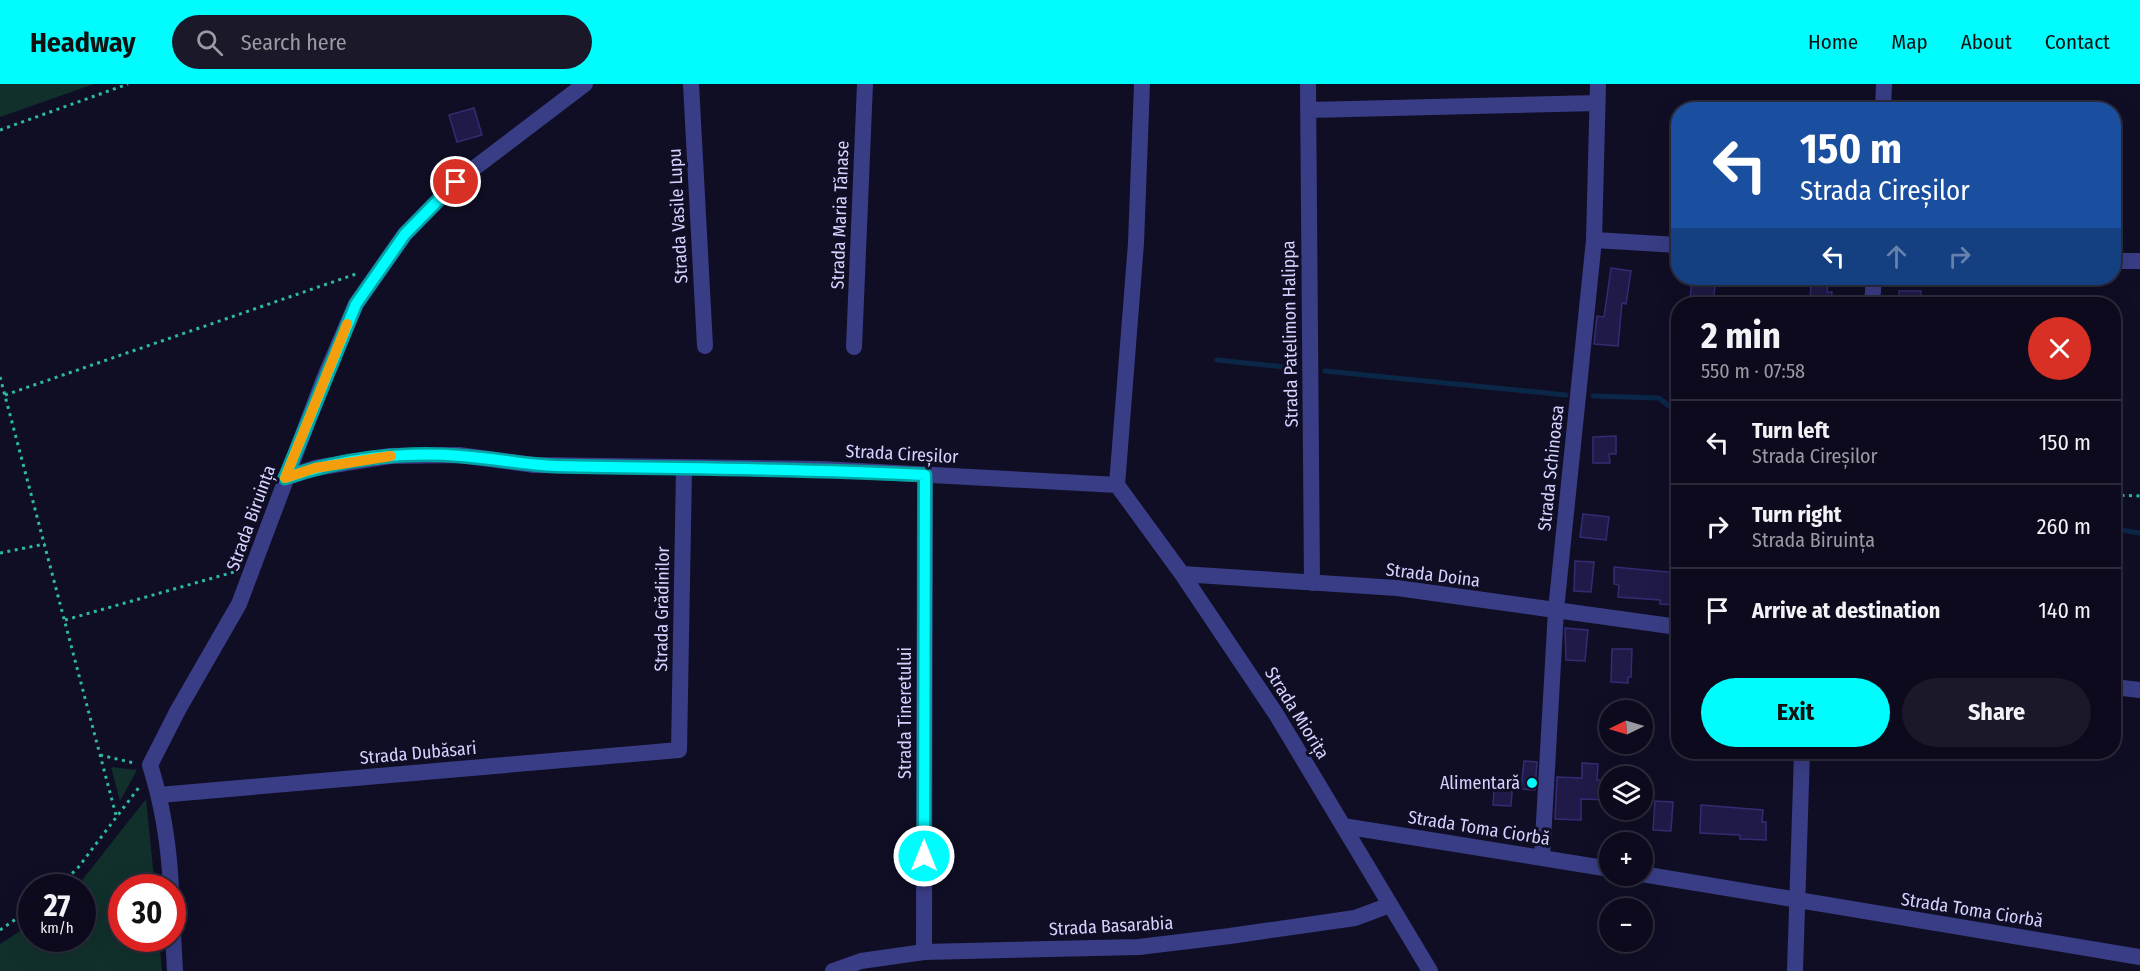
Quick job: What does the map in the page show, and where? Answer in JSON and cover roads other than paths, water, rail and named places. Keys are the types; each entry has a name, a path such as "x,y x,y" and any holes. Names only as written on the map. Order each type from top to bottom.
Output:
{"street":[{"name":"Strada Biruința","path":"159,795 150,765 177,710 239,604 285,478 356,304 405,234 456,182 585,84"},
{"name":"Strada Vasile Lupu","path":"691,84 705,346"},
{"name":"Strada Maria Tănase","path":"854,347 865,84"},
{"path":"1117,485 1136,243 1142,84"},
{"name":"Strada Patelimon Halippa","path":"1308,84 1312,583"},
{"name":"Strada Schinoasa","path":"1542,857 1556,610 1594,240 1598,84"},
{"path":"1883,102 1884,84"},
{"path":"1308,110 1598,103"},
{"path":"1594,240 1671,245"},
{"path":"2121,261 2140,261"},
{"name":"Strada Cireșilor","path":"285,478 315,468 390,456 459,455 534,465 822,470 1117,485"},
{"name":"Strada Grădinilor","path":"679,750 684,469"},
{"name":"Strada Tineretului","path":"924,952 925,475"},
{"name":"Strada Miorița","path":"1117,485 1182,573 1276,714 1430,971"},
{"name":"Strada Doina","path":"1182,573 1397,588 1671,626"},
{"path":"2121,688 2140,690"},
{"name":"Strada Dubăsari","path":"159,795 679,750"},
{"path":"1795,971 1802,759"},
{"path":"159,795 169,843 170,874"},
{"name":"Strada Toma Ciorbă","path":"1343,826 1599,866"},
{"name":"Strada Toma Ciorbă","path":"1653,876 2140,957"},
{"name":"Strada Basarabia","path":"833,971 861,961 924,952 1139,946 1356,918 1390,905"},
{"path":"174,952 175,971"}],"waterway":[{"path":"1217,360 1295,368"},
{"path":"1325,371 1566,395"},
{"path":"1593,396 1659,398 1671,407"},
{"path":"2121,530 2140,533"}],"place":[{"name":"Alimentară","path":"1532,783"}]}
